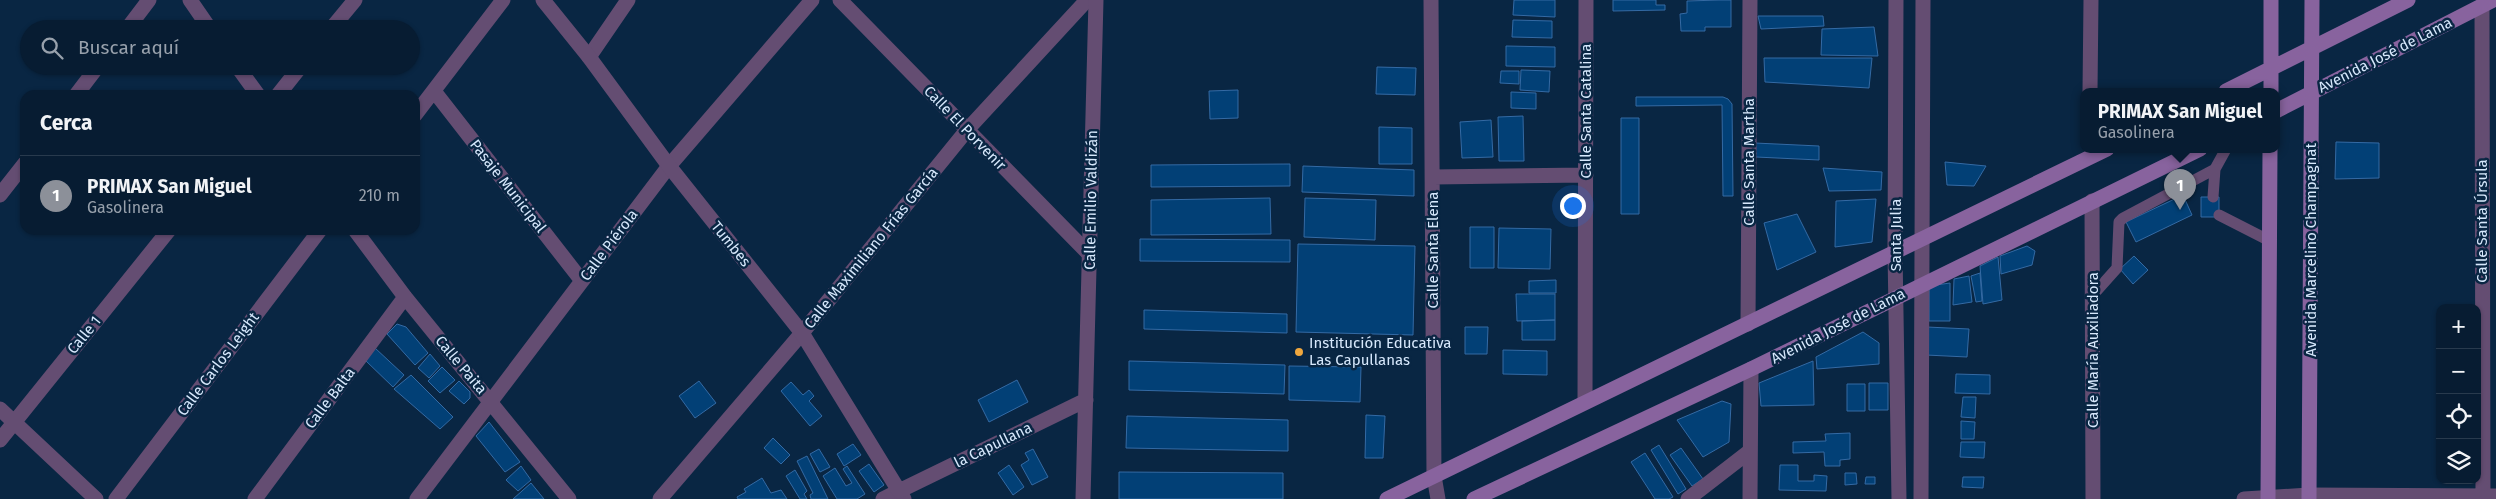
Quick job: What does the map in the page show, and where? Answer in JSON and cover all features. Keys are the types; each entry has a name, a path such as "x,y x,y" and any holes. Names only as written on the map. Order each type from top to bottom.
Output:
{"main road":[{"path":"2271,0 2271,88"},
{"name":"Avenida Marcelino Champagnat","path":"2309,497 2312,0"},
{"path":"2232,88 2408,0"},
{"name":"Avenida José de Lama","path":"2280,109 2487,3"},
{"path":"1387,499 1748,324 2090,153"},
{"name":"Avenida José de Lama","path":"1474,499 1751,369 1896,296 2192,153"},
{"path":"2268,498 2270,153"}],"street":[{"path":"134,20 149,0"},
{"path":"190,0 204,20"},
{"path":"338,20 355,0"},
{"path":"420,109 503,0"},
{"name":"Tumbes","path":"543,0 589,57 669,166 802,333 902,495"},
{"path":"589,57 628,0"},
{"name":"Calle Piérola","path":"418,499 669,166 812,0"},
{"name":"Calle El Porvenir","path":"840,0 1090,255"},
{"name":"Calle Maximiliano Frías García","path":"660,499 802,333 967,130 1087,0"},
{"name":"Calle Emilio Valdizán","path":"1083,499 1096,0"},
{"name":"Calle Santa Elena","path":"1431,0 1434,476 1438,499"},
{"name":"Calle Santa Catalina","path":"1585,402 1586,0"},
{"name":"Calle Santa Martha","path":"1748,324 1750,0"},
{"name":"Santa Julia","path":"1896,0 1895,251 1899,499"},
{"name":"Santa Julia","path":"1920,499 1923,0"},
{"path":"2090,88 2091,0"},
{"name":"Calle Santa Úrsula","path":"2487,3 2490,496"},
{"path":"80,90 91,75"},
{"path":"244,75 254,90"},
{"path":"282,90 294,75"},
{"name":"Pasaje Municipal","path":"434,91 582,281"},
{"path":"0,196 20,170"},
{"path":"1433,177 1586,175"},
{"name":"Calle María Auxiliadora","path":"2092,201 2093,499"},
{"name":"Calle 1","path":"0,440 165,235"},
{"name":"Calle Carlos Leight","path":"116,499 316,235"},
{"name":"Calle Paita","path":"360,235 405,297 569,499"},
{"name":"Calle Balta","path":"255,499 405,297"},
{"path":"1750,499 1751,369"},
{"name":"la Capullana","path":"883,499 902,495 1086,400"},
{"path":"0,409 13,424 96,499"},
{"path":"1688,499 1750,451"},
{"path":"2244,499 2490,496"}],"lane":[{"path":"2213,197 2215,169 2224,153"},
{"path":"2092,296 2117,268 2120,222 2123,218 2215,169"},
{"path":"2219,215 2270,241"}],"building":[{"path":"1514,0 1555,0 1555,17 1513,15"},
{"path":"1613,0 1656,0 1656,5 1665,5 1665,10 1613,11"},
{"path":"1731,0 1731,27 1705,27 1705,31 1681,31 1680,14 1687,13 1687,1"},
{"path":"1758,16 1823,16 1824,26 1761,29"},
{"path":"1513,20 1552,21 1552,38 1512,37"},
{"path":"1874,27 1878,56 1821,55 1822,29"},
{"path":"1506,46 1555,47 1555,67 1506,66"},
{"path":"1764,58 1872,58 1869,88 1765,82"},
{"path":"1377,67 1416,68 1415,95 1376,94"},
{"path":"1521,70 1550,71 1549,92 1520,90"},
{"path":"1501,71 1519,71 1519,84 1500,83"},
{"path":"1238,90 1238,118 1210,119 1209,91"},
{"path":"1511,92 1536,93 1536,109 1511,108"},
{"path":"1636,97 1723,97 1728,99 1732,104 1733,196 1723,196 1722,105 1636,106"},
{"path":"1523,116 1524,161 1499,161 1498,117"},
{"path":"1621,118 1639,118 1639,214 1621,214"},
{"path":"1491,120 1493,157 1462,158 1460,122"},
{"path":"1379,127 1412,128 1412,164 1379,164"},
{"path":"2336,142 2379,143 2379,178 2335,179"},
{"path":"1755,143 1819,146 1819,160 1756,157"},
{"path":"1945,162 1986,166 1974,186 1947,185"},
{"path":"1290,164 1290,186 1151,187 1151,165"},
{"path":"1303,166 1414,170 1414,196 1302,192"},
{"path":"1823,168 1882,172 1881,190 1829,191"},
{"path":"2183,195 2192,215 2136,242 2126,222"},
{"path":"2201,197 2219,197 2219,217 2201,217"},
{"path":"1270,198 1271,234 1151,235 1151,200"},
{"path":"1305,198 1376,200 1375,240 1304,237"},
{"path":"1876,199 1872,242 1835,247 1836,201"},
{"path":"1797,214 1816,252 1777,270 1764,223"},
{"path":"1470,227 1494,227 1494,268 1470,268"},
{"path":"1499,228 1551,229 1550,269 1498,268"},
{"path":"1140,239 1290,240 1290,262 1140,261"},
{"path":"1298,244 1415,246 1413,335 1296,332"},
{"path":"2027,246 2035,251 2032,265 2001,274 2000,256"},
{"path":"2134,256 2148,270 2133,284 2120,269"},
{"path":"1998,257 2002,300 1983,304 1980,266"},
{"path":"1980,273 1982,301 1976,302 1971,276"},
{"path":"1969,276 1972,302 1953,305 1954,279"},
{"path":"1556,280 1556,293 1529,293 1529,281"},
{"path":"1950,283 1950,321 1929,321 1929,286"},
{"path":"1516,294 1555,294 1555,320 1517,321"},
{"path":"1144,310 1287,314 1287,333 1144,329"},
{"path":"1555,320 1555,340 1522,340 1522,321"},
{"path":"397,324 406,327 428,353 415,365 387,334"},
{"path":"1465,327 1488,327 1487,354 1465,354"},
{"path":"1927,327 1969,329 1967,357 1926,355"},
{"path":"1863,332 1879,343 1879,364 1817,369 1816,357"},
{"path":"375,348 404,375 393,387 365,360"},
{"path":"1503,350 1547,351 1547,375 1503,374"},
{"path":"430,354 440,366 429,378 418,368"},
{"path":"1129,361 1285,365 1284,394 1129,390"},
{"path":"1813,361 1814,405 1761,406 1759,383"},
{"path":"1289,366 1361,367 1360,402 1289,400"},
{"path":"442,367 455,380 440,393 428,381"},
{"path":"1956,374 1990,375 1990,394 1955,393"},
{"path":"411,375 453,417 440,429 394,389"},
{"path":"1017,380 1028,402 989,422 978,400"},
{"path":"459,381 470,392 470,398 464,404 449,391"},
{"path":"699,381 716,403 695,418 679,396"},
{"path":"791,382 803,395 809,390 814,396 809,401 822,416 810,426 781,391"},
{"path":"1869,383 1888,383 1888,410 1869,410"},
{"path":"1847,384 1865,384 1865,411 1847,411"},
{"path":"1963,397 1976,397 1975,418 1961,417"},
{"path":"1722,401 1731,404 1729,442 1703,457 1677,420"},
{"path":"1366,415 1385,416 1383,458 1365,458"},
{"path":"1127,416 1288,420 1288,451 1126,448"},
{"path":"1961,421 1975,422 1974,439 1961,439"},
{"path":"489,422 520,462 505,472 476,436"},
{"path":"1850,433 1850,459 1840,460 1840,466 1825,466 1824,452 1793,453 1793,442 1826,441 1825,434"},
{"path":"773,438 790,455 781,464 764,448"},
{"path":"1961,442 1985,442 1984,458 1960,457"},
{"path":"853,444 861,455 844,466 837,454"},
{"path":"1659,445 1686,489 1678,494 1651,450"},
{"path":"1681,448 1703,479 1692,486 1670,455"},
{"path":"819,449 830,467 820,472 810,454"},
{"path":"1033,449 1048,477 1032,485 1021,465 1029,460 1025,453"},
{"path":"1645,453 1673,497 1669,499 1655,499 1631,462"},
{"path":"807,456 828,499 811,499 810,495 813,493 797,461"},
{"path":"869,464 884,485 874,492 859,471"},
{"path":"1009,465 1024,487 1013,495 998,473"},
{"path":"1780,465 1798,465 1798,481 1814,481 1814,475 1827,476 1826,491 1779,490"},
{"path":"521,466 531,480 518,491 506,480"},
{"path":"847,466 865,494 857,499 837,499 823,476 835,468 846,486 852,483 843,469"},
{"path":"795,470 807,491 804,494 807,499 800,499 786,476"},
{"path":"1119,472 1283,473 1283,499 1119,499"},
{"path":"1845,473 1856,473 1857,484 1845,485"},
{"path":"1866,477 1875,477 1875,484 1865,484"},
{"path":"1963,477 1984,477 1983,488 1962,487"},
{"path":"762,478 771,493 781,490 787,499 738,499 737,497 746,492 744,489"},
{"path":"531,483 544,499 513,499"}],"place":[{"name":"PRIMAX San Miguel","path":"2180,210"},
{"name":"Institución Educativa Las Capullanas","path":"1299,352"}]}
